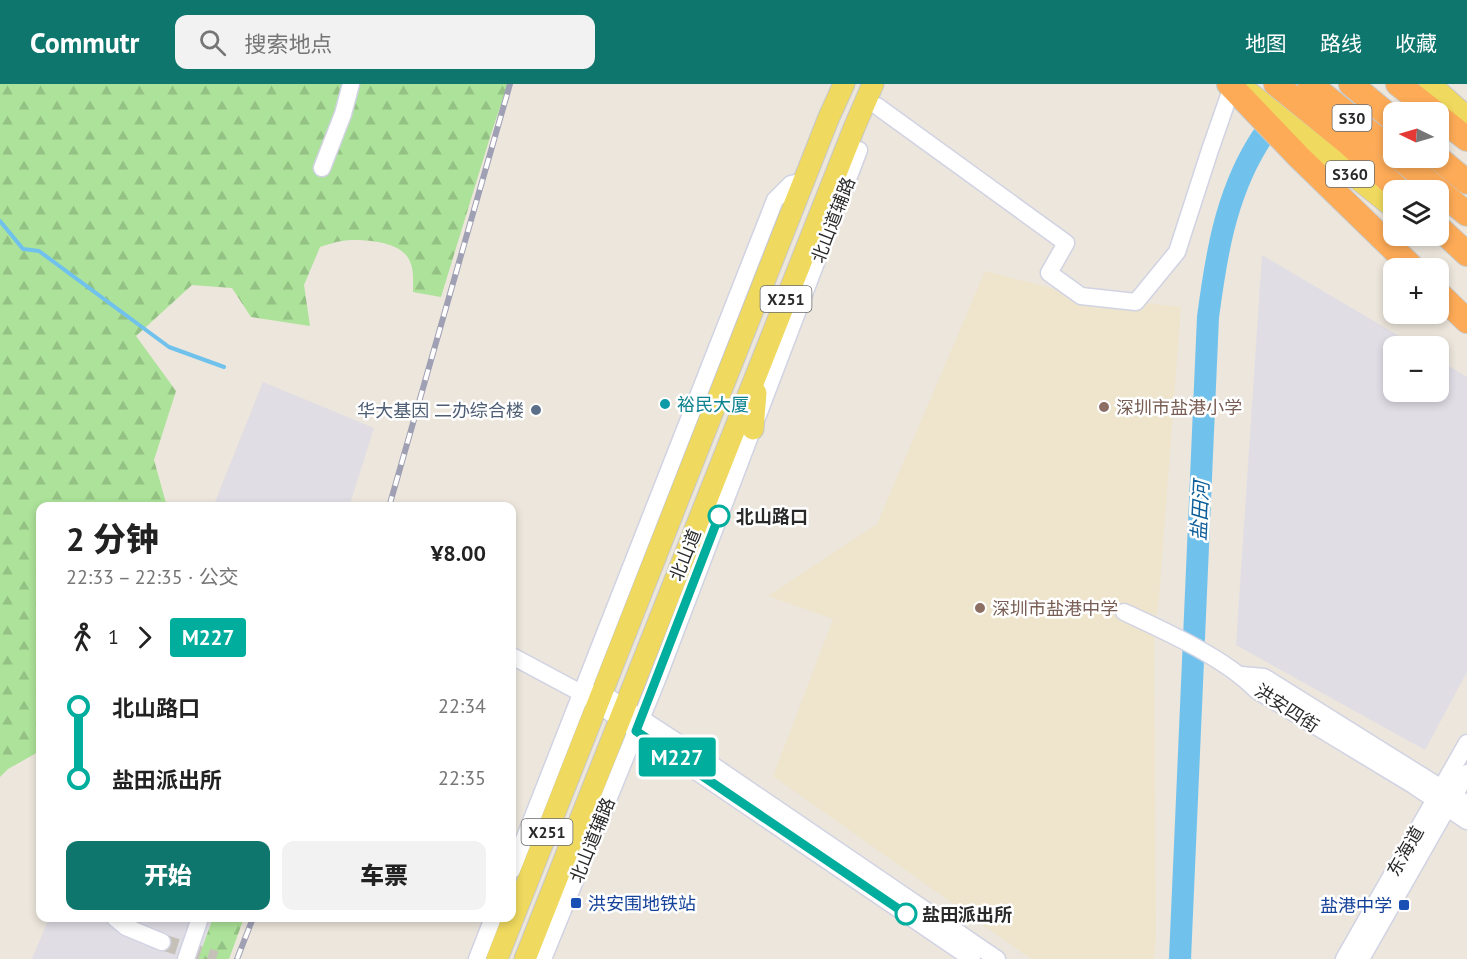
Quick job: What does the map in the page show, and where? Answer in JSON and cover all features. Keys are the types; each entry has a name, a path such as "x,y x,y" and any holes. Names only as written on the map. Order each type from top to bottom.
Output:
{"highway":[{"path":"1276,84 1348,143 1388,180"},
{"name":"S30","path":"1310,84 1383,143"},
{"name":"S30","path":"1351,84 1383,111"},
{"path":"1398,84 1421,102"},
{"path":"1235,85 1254,110 1298,147 1403,258"},
{"path":"1449,124 1467,138"},
{"path":"1412,168 1467,214"},
{"path":"1449,168 1467,182"},
{"path":"1449,237 1467,254"},
{"path":"1449,304 1467,321"}],"main road":[{"name":"北山道","path":"516,908 594,697 844,84"},
{"name":"北山道","path":"525,959 630,719 757,372 873,84"},
{"path":"815,226 859,150 887,84"},
{"path":"1430,84 1467,117"},
{"name":"S360","path":"1235,85 1298,147 1383,201"},
{"path":"1443,246 1467,264"},
{"path":"753,429 757,372"},
{"name":"北山道","path":"497,959 511,922"}],"street":[{"path":"322,168 343,114 351,84"},
{"path":"877,106 1066,243 1049,273 1082,296 1136,302 1177,252 1235,85"},
{"name":"北山道辅路","path":"543,959 630,719 753,429 859,150"},
{"name":"洪安四街","path":"1124,612 1163,630 1241,675 1264,677 1449,799 1467,820"},
{"path":"516,658 594,697 630,719 997,959"},
{"path":"516,862 594,697"},
{"path":"630,719 972,959"},
{"name":"东海道","path":"1361,959 1449,799 1467,743"},
{"name":"东海道","path":"1344,959 1467,773"},
{"path":"120,922 126,927 162,942"},
{"path":"186,959 199,922"},
{"path":"477,959 491,922"}],"shaded area":[{"path":"1262,255 1399,336 1383,336 1383,402 1449,402 1449,366 1467,377 1467,672 1425,750 1236,645"},
{"name":"深圳市盐港中学","path":"985,271 1081,296 1181,307 1159,598 1154,630 1156,938 1154,959 1031,959 773,776 833,619 768,596 877,524"},
{"path":"263,382 374,428 351,502 215,502"},
{"path":"47,922 212,922 198,959 32,959"}],"green space":[{"path":"0,84 508,84 441,297 413,292 412,266 408,257 399,249 375,241 342,241 320,247 304,285 310,326 251,317 232,288 192,285 136,336 176,391 154,460 166,502 36,502 36,753 8,769 0,777"},
{"path":"212,922 243,922 229,959 198,959"}],"waterway":[{"name":"盐田河","path":"1180,959 1208,317 1219,250 1237,186 1257,145 1299,84"},
{"path":"0,221 23,249 39,251 169,347 224,367"}],"tunnel":[{"path":"162,942 216,959"}],"railway":[{"path":"390,502 510,84"},
{"path":"237,959 251,922"}],"bus line":[{"name":"M227","path":"719,516 636,731 906,914"}],"place":[{"name":"裕民大厦","path":"665,404"},
{"name":"深圳市盐港小学","path":"1104,407"},
{"name":"华大基因 二办综合楼","path":"536,410"},
{"name":"北山路口","path":"719,516"},
{"name":"深圳市盐港中学","path":"980,608"},
{"name":"洪安围地铁站","path":"576,903"},
{"name":"盐港中学","path":"1404,905"},
{"name":"盐田派出所","path":"906,914"}]}
